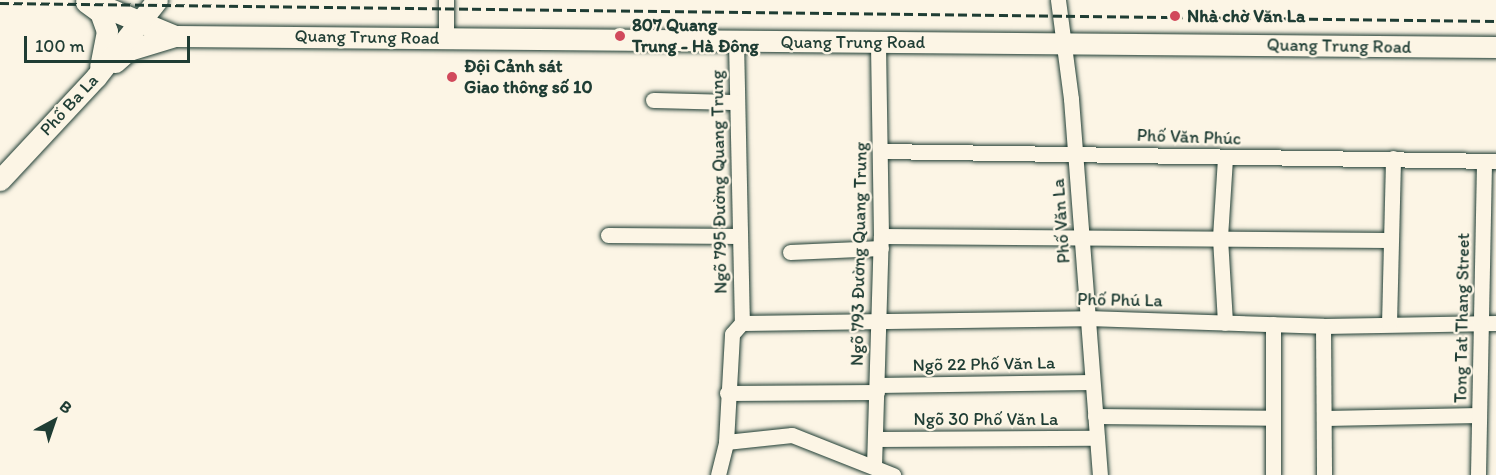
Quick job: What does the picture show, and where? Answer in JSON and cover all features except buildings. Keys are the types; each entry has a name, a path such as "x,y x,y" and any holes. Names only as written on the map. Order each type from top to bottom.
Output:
{"highway":[{"path":"83,0 100,12 107,31 96,77"},
{"path":"88,0 175,36"},
{"name":"Phố Ba La","path":"0,180 96,77 157,0"},
{"path":"96,77 129,50 175,36"},
{"name":"Quang Trung Road","path":"175,36 1496,47"}],"street":[{"path":"446,0 446,38"},
{"name":"Phố Văn La","path":"1058,0 1075,152 1100,475"},
{"name":"Ngõ 795 Đường Quang Trung","path":"736,40 734,102 742,323"},
{"name":"Ngõ 793 Đường Quang Trung","path":"874,466 881,242 879,42"},
{"path":"653,100 734,102"},
{"name":"Phố Văn Phúc","path":"880,151 1075,152 1225,158 1393,158 1490,161"},
{"path":"1225,158 1220,238 1225,322"},
{"path":"1389,324 1388,240 1393,158"},
{"name":"Tong Tat Thang Street","path":"1478,475 1479,415 1490,323 1490,161"},
{"path":"608,235 740,236"},
{"path":"790,252 881,242 1081,236 1388,240"},
{"name":"Phố Phú La","path":"742,323 1087,318 1323,326 1490,323"},
{"path":"718,475 726,442 732,334 742,323"},
{"path":"1273,324 1273,475"},
{"path":"1323,326 1324,475"},
{"name":"Ngõ 22 Phố Văn La","path":"727,393 1092,382"},
{"path":"1325,418 1479,415"},
{"path":"1095,416 1273,418"},
{"path":"726,442 792,435 893,475"},
{"name":"Ngõ 30 Phố Văn La","path":"875,439 1097,438"}],"railway":[{"path":"0,3 1496,21"}],"place":[{"name":"Nhà chờ Văn La","path":"1175,16"},
{"name":"807 Quang Trung - Hà Đông","path":"620,36"},
{"name":"Đội Cảnh sát Giao thông số 10","path":"452,77"}]}
